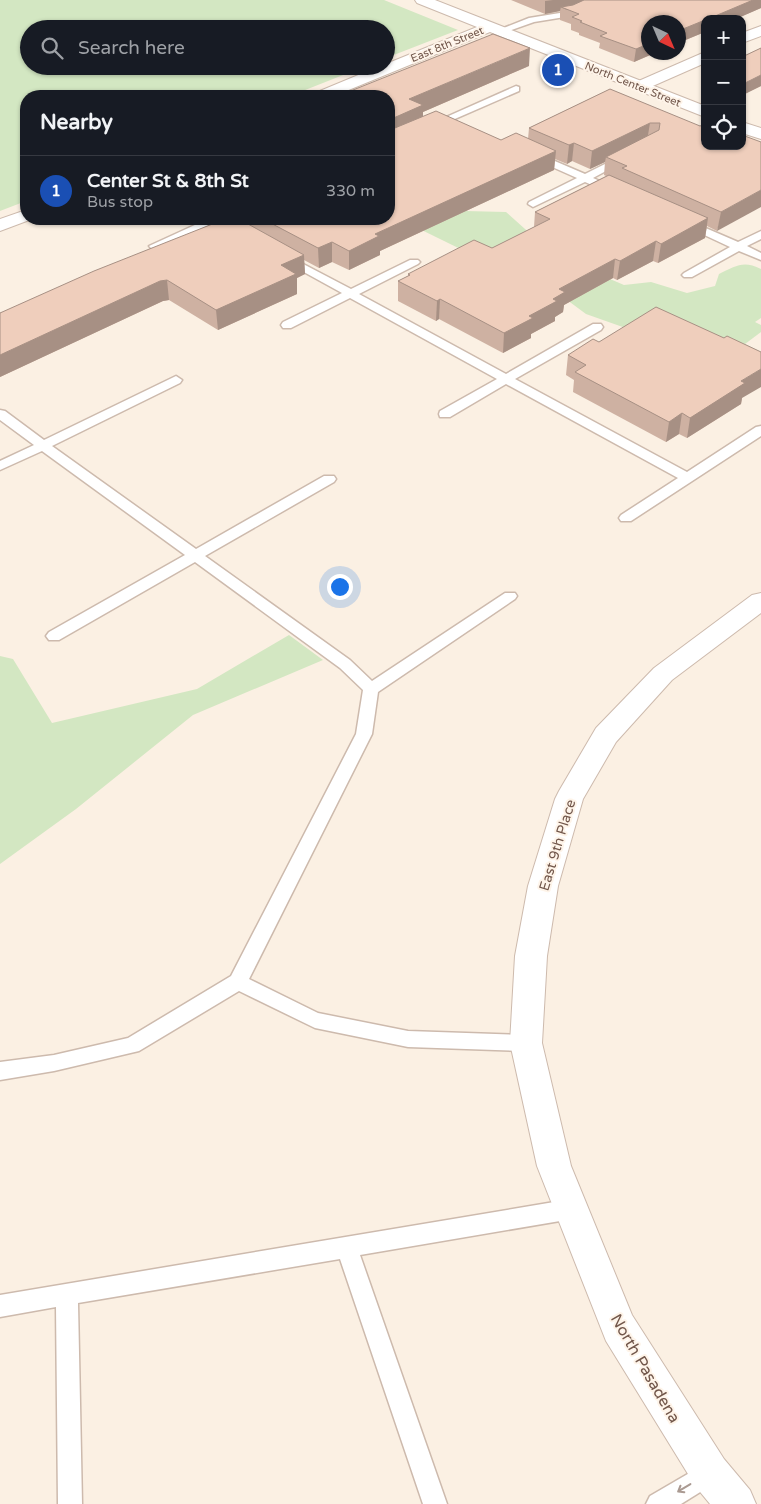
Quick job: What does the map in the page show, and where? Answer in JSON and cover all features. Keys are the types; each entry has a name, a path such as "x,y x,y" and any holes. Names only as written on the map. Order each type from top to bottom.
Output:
{"street":[{"name":"North Center Street","path":"422,0 701,110"},
{"name":"East 8th Street","path":"395,68 495,29"},
{"path":"746,37 761,31"},
{"path":"640,86 701,59"},
{"name":"East 8th Street","path":"337,90 376,75"},
{"path":"746,128 761,134"},
{"path":"0,226 20,218"},
{"name":"East 9th Place","path":"554,1166 526,1043 531,956 543,886 569,799 606,735 663,674 761,601"},
{"name":"North Pasadena","path":"554,1166 619,1328 710,1473 736,1504"}],"lane":[{"path":"495,29 568,14 600,0"},
{"path":"424,129 516,88"},
{"path":"450,118 468,126"},
{"path":"522,150 621,194"},
{"path":"533,204 635,153"},
{"path":"675,218 761,256"},
{"path":"155,246 208,225"},
{"path":"688,275 761,234"},
{"path":"276,252 687,478"},
{"path":"287,325 414,262"},
{"path":"445,414 597,327"},
{"path":"0,466 176,380"},
{"path":"0,414 345,664 371,689"},
{"path":"626,518 761,430"},
{"path":"54,636 329,480"},
{"path":"0,1071 54,1063 132,1045 238,982 364,734 371,689 510,596"},
{"path":"238,982 315,1020 408,1039 526,1043"},
{"path":"0,1306 572,1209"},
{"path":"346,1248 435,1504"},
{"path":"67,1294 70,1504"},
{"path":"658,1504 710,1473"}],"green space":[{"path":"0,0 384,0 458,30 395,54 395,20 20,20 20,75 343,75 305,90 20,90 20,203 0,211"},
{"path":"395,178 465,211 506,212 554,255 624,285 651,282 687,293 715,286 719,274 740,265 755,266 761,269 761,318 755,322 761,325 761,332 745,344 761,352 761,376 586,314 563,297 544,290 395,217"},
{"path":"289,635 323,660 193,715 76,809 0,864 0,656 13,659 52,723 197,689"}],"building":[{"path":"584,0 753,0 717,15 701,15 701,22 686,28 686,15 641,15 641,47 636,49 600,36 607,33 580,22 582,21 572,17 579,14 561,7 573,5"},
{"path":"493,34 530,48 409,99 423,105 395,117 395,90 353,90 390,75 395,75 395,73"},
{"path":"761,48 761,75 746,82 746,60 746,55"},
{"path":"610,89 701,126 701,150 746,150 746,136 761,142 761,190 721,212 622,168 627,166 606,157 659,130 660,123 650,123 592,151 574,143 569,145 529,128"},
{"path":"436,111 501,140 516,133 556,151 395,225 395,128"},
{"path":"609,175 708,218 661,244 656,241 620,261 615,259 559,289 565,292 553,299 557,301 529,316 533,318 504,333 440,299 437,301 398,281 474,240 492,248 550,219 535,212"},
{"path":"210,225 250,225 304,255 281,265 296,274 216,310 167,280 160,281 0,355 0,313 94,271"},
{"path":"274,225 395,225 375,234 379,236 349,251 332,242 318,248"},
{"path":"656,307 724,338 727,336 761,352 761,369 741,381 745,383 690,418 682,413 669,422 575,372 586,365 568,355 593,339 599,342"}],"place":[{"name":"Center St & 8th St","path":"558,70"}]}
